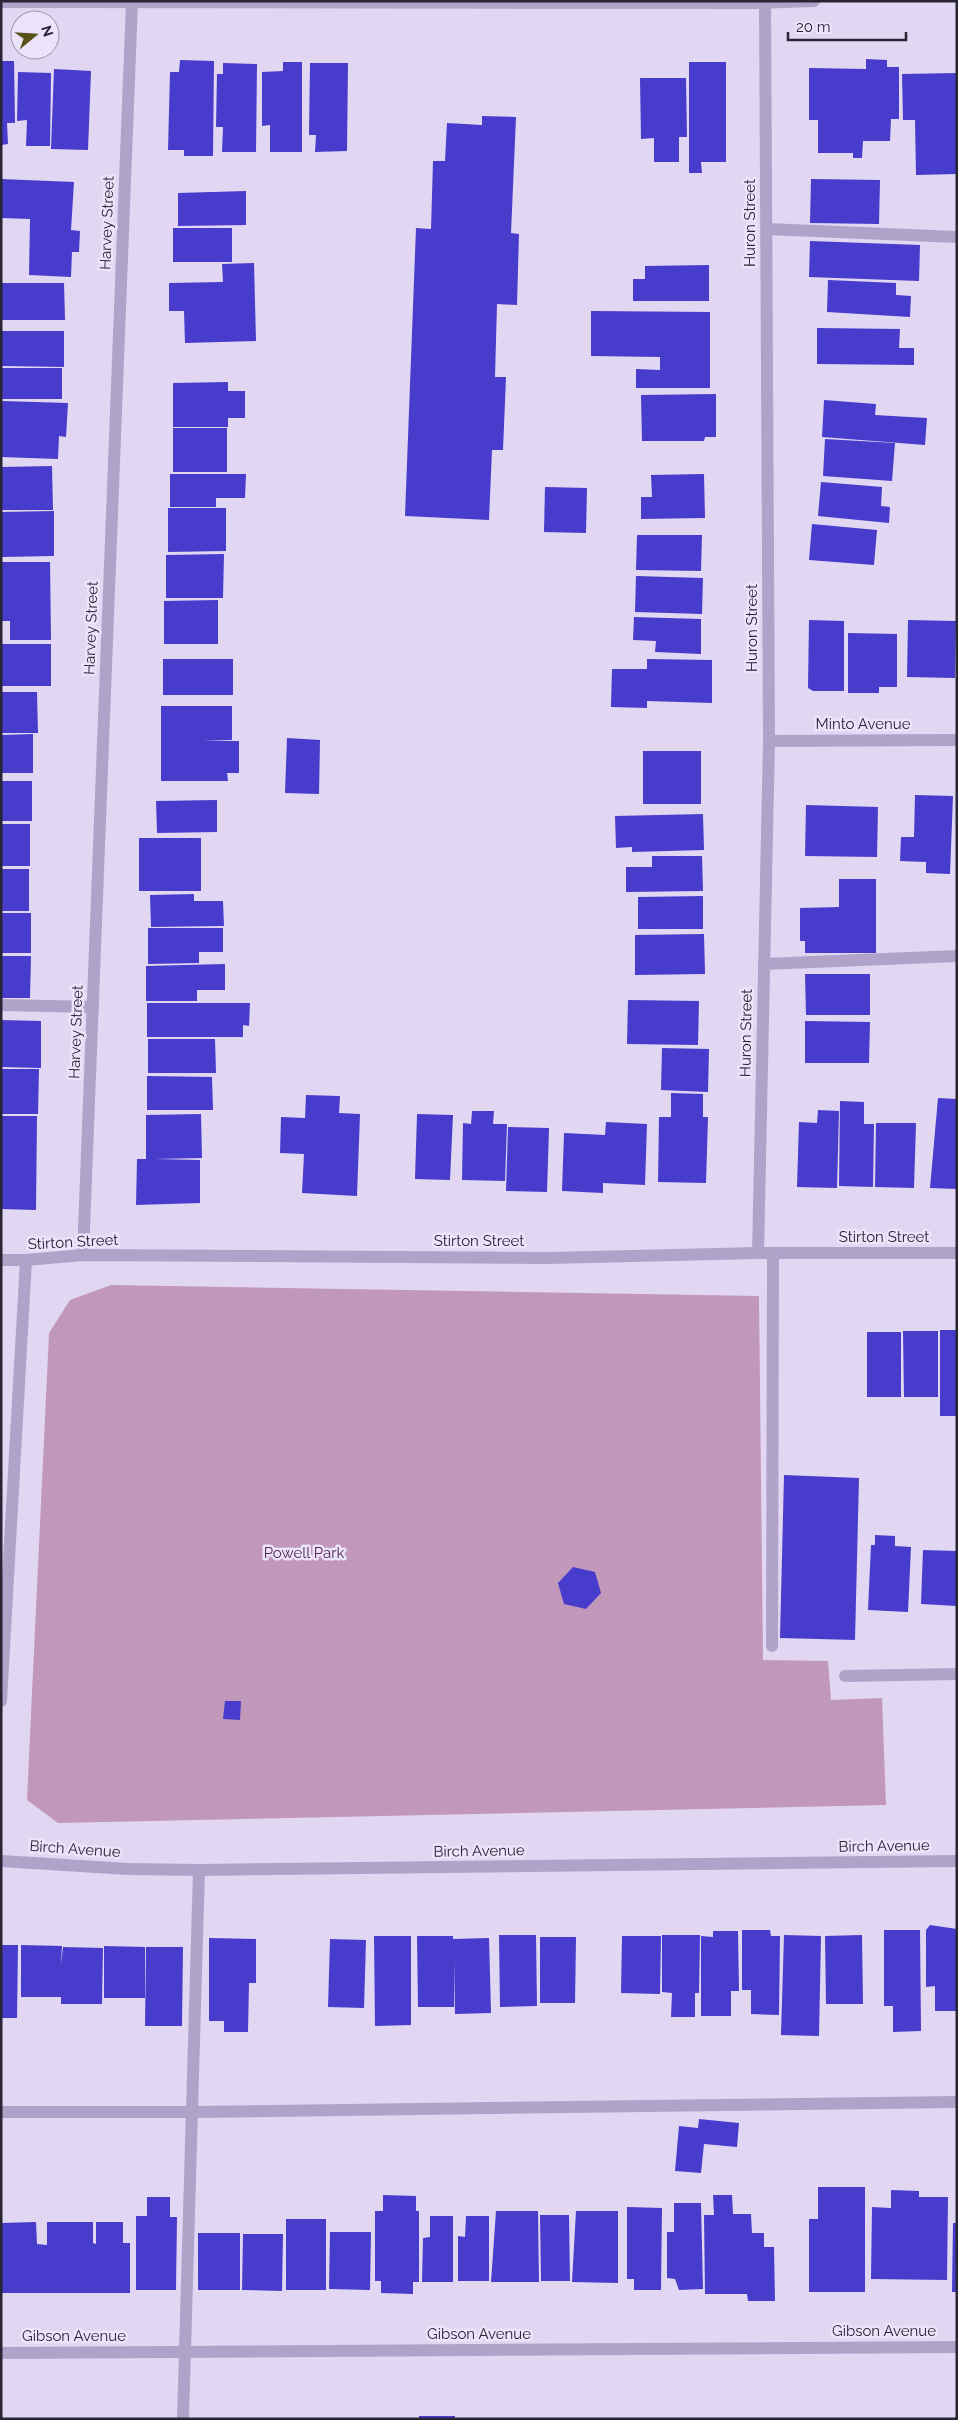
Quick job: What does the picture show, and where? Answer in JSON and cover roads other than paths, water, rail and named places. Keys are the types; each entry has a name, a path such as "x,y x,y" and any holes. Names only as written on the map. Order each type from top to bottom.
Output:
{"street":[{"path":"1,2 765,3 814,1"},
{"name":"Harvey Street","path":"83,1255 132,2"},
{"name":"Huron Street","path":"758,1253 769,741 765,3"},
{"path":"767,229 957,237"},
{"name":"Minto Avenue","path":"769,741 957,740"},
{"path":"764,964 957,956"},
{"path":"1,1005 93,1007"},
{"name":"Stirton Street","path":"1,1260 26,1260 83,1255 549,1258 758,1253 957,1253"},
{"path":"772,1646 774,1254"},
{"path":"1,1701 26,1260"},
{"path":"845,1676 957,1674"},
{"name":"Birch Avenue","path":"1,1861 128,1869 199,1870 957,1861"},
{"path":"183,2419 199,1870"},
{"path":"1,2112 192,2112 957,2102"},
{"name":"Gibson Avenue","path":"1,2353 957,2347"}],"park label":[{"name":"Powell Park","path":"304,1553"}]}
